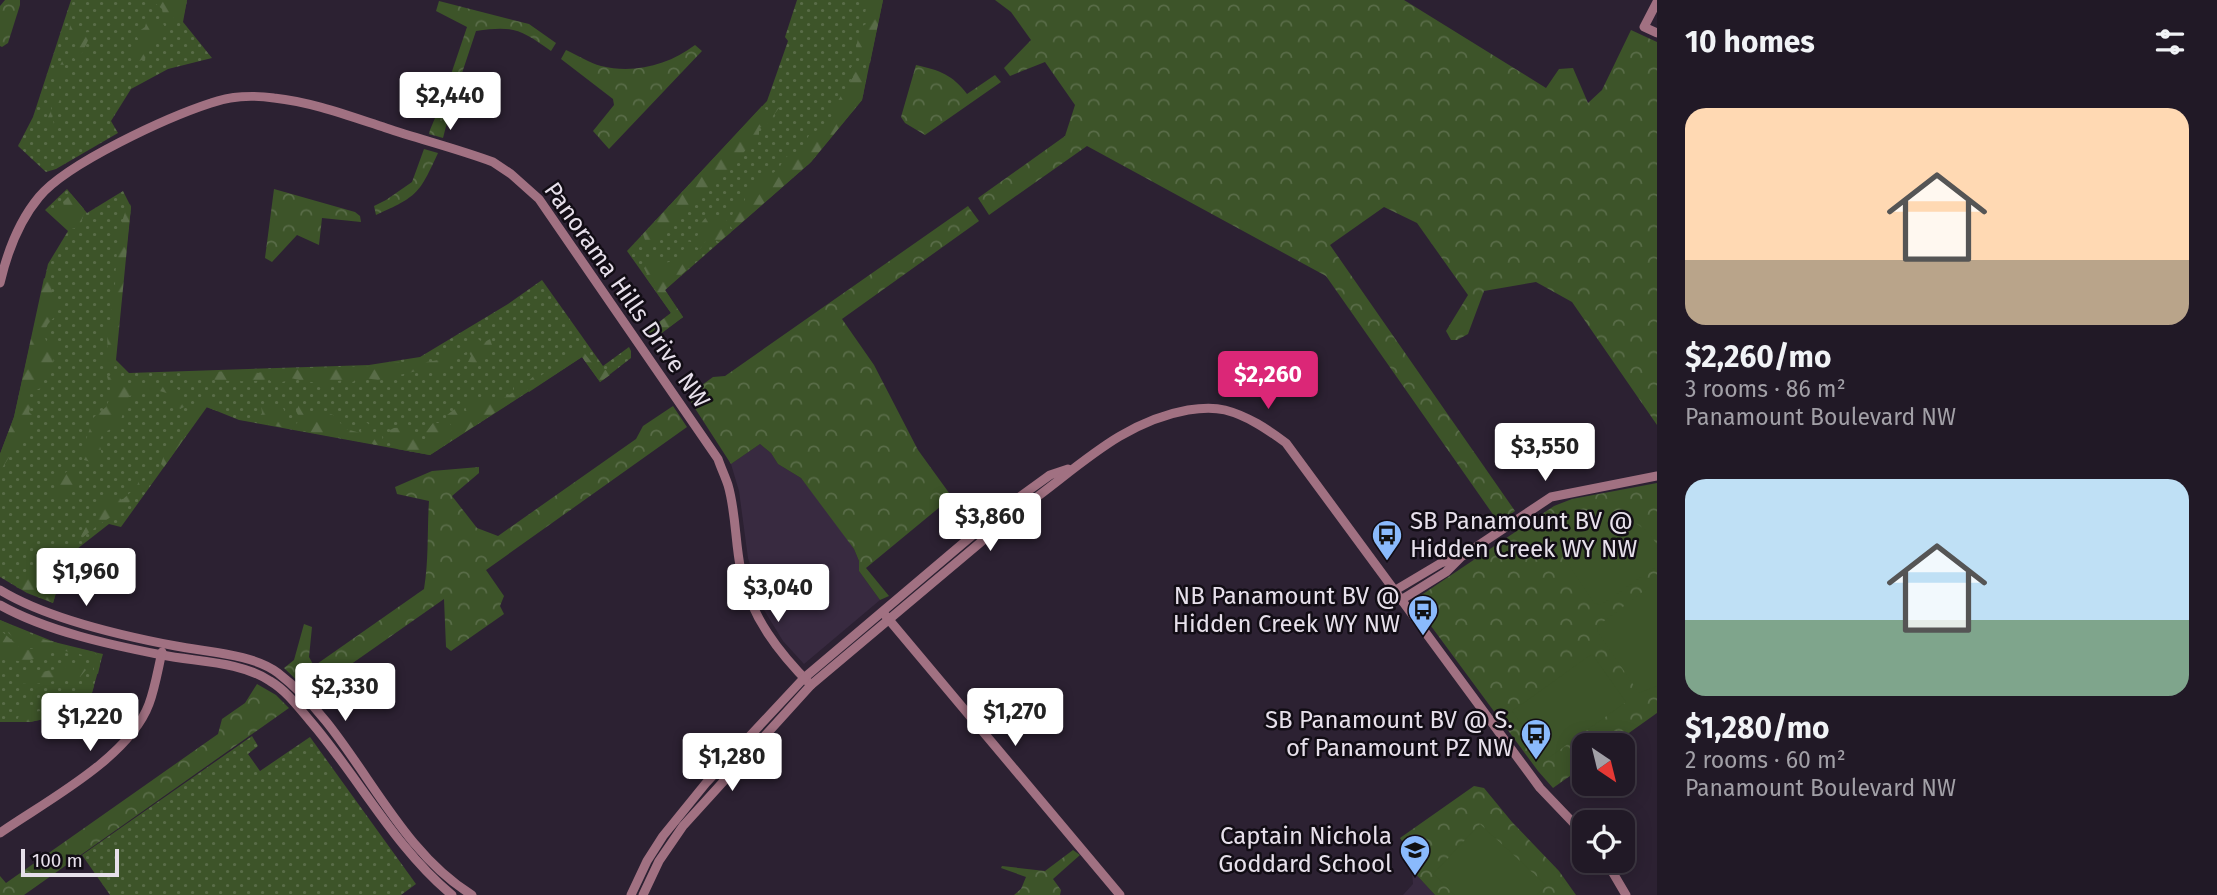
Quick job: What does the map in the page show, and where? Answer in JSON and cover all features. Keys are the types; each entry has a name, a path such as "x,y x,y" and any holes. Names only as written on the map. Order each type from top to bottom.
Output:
{"street":[{"path":"1656,30 1644,27 1657,2"},
{"name":"Panorama Hills Drive NW","path":"0,283 16,233 38,198 48,188 74,169 119,144 169,119 212,102 244,97 273,97 309,104 493,162 540,199 718,459 729,487 741,570 752,605 769,637 807,682"},
{"path":"631,895 647,861 663,836 706,783 868,622 885,616 1019,510 1055,485 1073,467 1124,432 1155,418 1200,408 1226,410 1261,425 1286,443 1541,788 1572,821"},
{"path":"1401,600 1446,572 1461,557 1551,497 1657,477"},
{"path":"1394,591 1441,563 1461,557"},
{"path":"0,590 46,613 164,644 250,660 276,671 331,728 430,862 454,884 472,895"},
{"path":"0,605 30,619 90,638 254,672 271,681 286,693 326,739 421,868 452,895"},
{"path":"885,616 1120,895"},
{"path":"0,833 114,754 133,733 149,706 164,644"},
{"path":"643,895 659,861 683,826 807,682"},
{"path":"1612,873 1626,895"}],"shaded area":[{"path":"760,444 771,453 778,464 801,478 829,513 854,549 859,561 859,571 880,600 804,664 783,641 761,605 748,558 739,491 731,464"},
{"name":"Captain Nichola Goddard School","path":"1412,870 1435,895 1403,895 1413,884"}],"green space":[{"path":"5,0 20,0 20,5 8,43 2,47 0,6"},
{"path":"71,0 187,0 183,22 212,58 168,69 131,89 111,121 118,133 56,169 46,172 18,146 33,117"},
{"path":"157,0 187,0 184,14 174,16 172,25 155,3"},
{"path":"797,0 883,0 862,100 811,162 665,290 683,317 655,338 649,338 645,333 671,313 627,251 767,101 788,41 785,37"},
{"path":"872,0 883,0 870,63 863,61 856,47 861,27 866,24 866,8"},
{"path":"995,0 1404,0 1546,88 1559,69 1573,68 1588,103 1602,90 1631,30 1657,42 1657,425 1572,302 1536,282 1484,291 1468,334 1451,340 1446,331 1468,295 1417,223 1384,207 1330,245 1515,511 1499,523 1326,276 1087,146 989,215 978,198 1065,136 1075,105 1045,62 1010,76 1004,68 1031,40 1011,12"},
{"path":"439,1 529,24 556,43 551,51 532,38 509,29 476,31 443,138 429,134 467,27 436,11"},
{"path":"149,12 152,14 153,24 161,22 165,33 153,42 145,59 139,61 126,50 137,49 142,52 135,34 145,27"},
{"path":"71,21 80,33 91,34 78,62 72,56 78,45 68,37"},
{"path":"695,45 702,51 609,149 593,131 614,105 613,99 561,59 566,50 601,66 626,69 663,63"},
{"path":"62,61 68,74 60,81 59,88 63,92 52,118 52,129 47,120 52,108 51,100 55,97 55,71 61,70 58,65"},
{"path":"860,61 863,65 862,71 867,75 862,100 811,162 733,230 729,224 739,196 742,196 745,202 744,190 754,185 766,171 773,173 777,170 789,155 801,152 809,135 832,119 834,107 853,77 851,67"},
{"path":"916,65 945,74 967,94 995,75 1001,82 925,135 905,123 901,117"},
{"path":"776,105 779,108 773,116 778,121 777,124 772,122 759,128 759,136 754,138 721,179 655,241 646,243 643,234 762,106 768,111"},
{"path":"424,149 438,153 421,186 409,198 376,215 374,206 412,182"},
{"path":"67,189 87,213 123,191 131,207 114,358 129,373 369,365 420,357 508,304 542,280 603,366 629,347 631,358 600,382 582,357 430,455 239,420 207,407 121,527 109,524 77,549 64,565 53,603 27,593 0,577 0,454 14,417 48,264 68,231 45,210"},
{"path":"274,189 355,212 360,216 361,222 322,218 319,245 297,235 272,262 265,258"},
{"path":"71,194 84,209 81,222 70,229 54,210 54,206 56,204 65,210 63,202"},
{"path":"130,204 116,360 108,364 104,359 108,327 112,319 110,301 115,290 118,245 123,220"},
{"path":"968,206 979,221 842,319 874,365 918,450 952,497 866,568 889,596 880,600 859,571 859,561 854,549 801,478 778,464 771,453 760,444 731,464 687,396 713,377 725,376"},
{"path":"714,213 718,217 726,217 726,226 731,232 719,242 709,237 700,249 692,245 686,246 685,241 691,242 698,235 702,222"},
{"path":"686,247 694,253 692,265 665,290 683,317 655,338 649,338 645,333 671,313 645,276 647,274 644,268 653,259 663,263 681,260 681,252"},
{"path":"44,278 51,282 52,293 56,298 55,317 45,332 48,344 54,342 57,345 54,349 53,370 43,378 41,388 31,392 29,396 38,403 36,407 30,408 29,412 37,420 28,420 28,435 18,449 14,449 0,472 0,454 14,417"},
{"path":"477,338 483,343 490,339 492,345 482,354 478,364 468,362 471,356 468,351 457,357 455,362 449,361 436,374 421,370 378,380 358,377 353,382 344,380 328,383 290,378 274,384 268,379 219,380 191,377 189,373 250,370 258,373 271,369 373,366 399,362 402,365 410,364 409,360 417,358 421,363 438,360 451,351 461,350 461,344 470,344"},
{"path":"578,345 597,369 606,370 610,375 600,382 582,357 529,392 524,385 534,376 539,377 569,356"},
{"path":"107,376 132,387 165,384 172,386 178,389 182,396 184,407 180,409 170,398 170,394 156,390 129,396 119,425 103,433 99,442 102,455 98,464 84,460 83,448 94,417 106,407 109,400 111,393"},
{"path":"519,384 527,392 462,434 446,419 456,408 464,414 467,413 465,406 475,398 480,405 484,396 488,395 495,403 514,392 514,387"},
{"path":"201,398 213,401 217,411 206,407 164,467 161,464 165,454 183,433 193,407"},
{"path":"299,405 310,415 334,415 343,428 360,433 366,422 372,427 372,432 382,436 384,446 259,423 261,406 282,406 283,418 296,424 300,419 296,411"},
{"path":"673,406 687,427 486,570 504,596 500,606 504,614 451,651 446,647 444,599 310,693 284,668 294,660 304,624 312,627 309,657 314,666 424,589 429,501 397,494 395,487 432,471 479,467 479,473 452,496 477,528 498,536 636,439 643,426"},
{"path":"433,423 443,423 459,436 430,455 397,449 391,443 390,430 410,427 414,439 429,442 426,432"},
{"path":"69,470 79,484 67,495 56,500 52,496 56,490 52,476 62,475"},
{"path":"138,480 141,489 123,509 82,538 87,525 96,518 97,509 104,498 116,495 122,500 131,492 132,482"},
{"path":"1657,483 1657,713 1629,733 1572,733 1572,775 1553,788 1417,607 1420,596 1554,506 1572,499"},
{"path":"1604,512 1628,520 1650,534 1657,549 1657,566 1601,605 1594,603 1550,537 1575,520"},
{"path":"47,561 64,565 53,603 16,587 24,572 32,572"},
{"path":"1657,581 1657,686 1639,693 1597,631 1599,625"},
{"path":"0,620 62,645 103,654 87,710 30,722 0,722"},
{"path":"0,620 42,639 95,652 100,665 98,674 86,657 77,653 23,645 0,627"},
{"path":"0,630 22,649 43,652 45,655 25,662 5,659 0,651"},
{"path":"1592,654 1626,702 1583,733 1572,733 1572,741 1547,759 1512,711"},
{"path":"80,664 86,670 80,677 34,684 19,683 20,679 24,679 31,672"},
{"path":"82,680 94,686 87,710 80,712 77,700 82,691"},
{"path":"257,684 276,695 289,708 24,895 0,895 0,876 6,883 218,734 222,719 245,703"},
{"path":"23,708 35,712 44,710 53,714 74,710 76,712 30,722 16,722"},
{"path":"252,736 258,746 248,754 260,771 310,737 416,884 401,895 110,895 82,855"},
{"path":"1474,786 1484,788 1559,871 1576,895 1435,895 1412,870 1411,855 1400,838"},
{"path":"1480,824 1546,885 1537,895 1455,895 1433,874"},
{"path":"1073,850 1080,855 1053,879 1061,890 1060,895 1014,895 1021,889 1026,877 1001,868 1045,871"}],"place":[{"name":"SB Panamount BV @ Hidden Creek WY NW","path":"1387,562"},
{"name":"NB Panamount BV @ Hidden Creek WY NW","path":"1423,637"},
{"name":"SB Panamount BV @ S. of Panamount PZ NW","path":"1536,761"},
{"name":"Captain Nichola Goddard School","path":"1415,877"}]}
